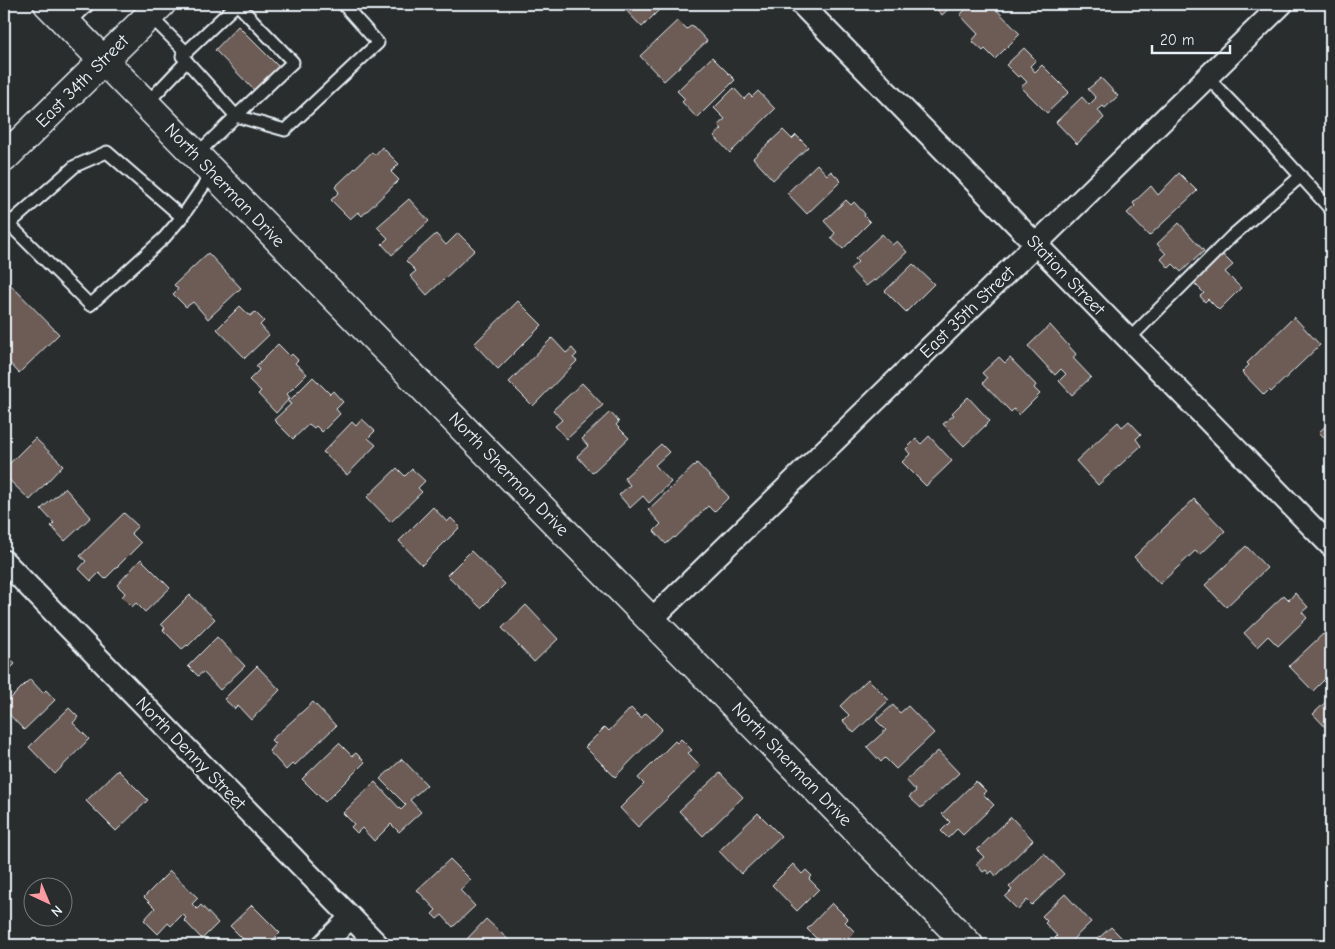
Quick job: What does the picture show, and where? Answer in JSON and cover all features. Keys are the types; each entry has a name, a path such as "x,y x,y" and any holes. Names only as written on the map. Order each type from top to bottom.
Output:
{"main road":[{"name":"North Sherman Drive","path":"48,4 969,945"},
{"name":"East 34th Street","path":"4,158 155,9"}],"street":[{"name":"Station Street","path":"801,4 1331,546"},
{"name":"East 35th Street","path":"651,620 1282,4"},
{"name":"North Denny Street","path":"4,561 378,945"},
{"path":"323,945 351,917"}],"lane":[{"path":"68,24 89,4"},
{"path":"146,104 226,7 237,4 293,62 236,116 205,163 182,217 164,238 90,305 6,222 75,166 107,152 182,217"},
{"path":"155,9 186,57 236,116 285,130 378,43 343,4"},
{"path":"1207,77 1266,138 1331,210"},
{"path":"1129,340 1231,236 1301,176"}],"building":[{"path":"620,4 659,4 662,7 642,27"},
{"path":"932,4 954,4 942,15"},
{"path":"971,4 991,4 1020,34 995,59 985,49 983,51 972,41 978,34 960,15"},
{"path":"678,20 687,29 692,25 707,41 664,81 640,56"},
{"path":"238,26 279,67 255,91 215,50"},
{"path":"1024,48 1036,60 1030,66 1035,72 1042,65 1069,92 1047,113 1021,87 1027,82 1020,75 1018,77 1006,65"},
{"path":"712,57 735,80 697,118 682,102 685,99 677,91"},
{"path":"1101,78 1118,96 1105,108 1103,106 1098,110 1104,118 1077,144 1056,122 1082,97 1089,105 1096,98 1088,89"},
{"path":"734,88 744,99 749,94 752,97 758,91 775,109 730,153 714,136 722,129 718,125 725,119 714,108"},
{"path":"783,130 792,139 796,135 808,147 773,180 753,158"},
{"path":"382,147 399,164 391,172 399,180 362,216 358,212 350,219 331,200 339,192 335,187 372,152 375,155"},
{"path":"817,164 827,175 831,171 841,181 807,214 787,193"},
{"path":"1179,173 1197,191 1149,236 1127,213 1135,206 1133,203 1151,186 1158,195"},
{"path":"409,199 429,221 392,255 382,244 388,238 377,227"},
{"path":"846,200 851,205 854,202 870,222 843,249 831,238 835,233 824,221"},
{"path":"1179,223 1204,251 1181,272 1173,264 1169,268 1161,259 1166,254 1157,244"},
{"path":"458,233 475,250 427,295 410,276 416,271 406,261 436,234 446,245"},
{"path":"882,234 892,245 897,241 907,252 876,281 874,280 866,286 850,269 858,262 855,259"},
{"path":"208,253 241,288 208,319 193,302 186,307 173,294 178,289 174,285"},
{"path":"1222,254 1233,265 1225,272 1241,288 1219,310 1208,299 1205,302 1200,296 1204,293 1193,282"},
{"path":"913,264 934,284 906,312 885,291"},
{"path":"4,278 59,334 19,373 4,357"},
{"path":"518,301 542,325 498,369 474,344"},
{"path":"240,306 250,316 255,312 264,321 260,325 269,335 245,358 217,329"},
{"path":"1294,317 1320,345 1271,392 1269,390 1264,395 1242,372 1249,365 1247,363"},
{"path":"1050,325 1076,354 1073,358 1091,377 1072,395 1059,381 1066,374 1061,369 1055,375 1028,346"},
{"path":"552,338 566,353 572,348 577,354 573,358 577,361 533,406 509,382"},
{"path":"278,344 290,356 292,354 298,360 295,363 307,374 287,394 290,398 276,413 258,394 261,391 249,380 259,370 256,366"},
{"path":"999,357 1005,363 1010,358 1036,385 1034,388 1040,394 1019,415 1014,409 1011,412 983,383 987,378 982,373"},
{"path":"313,377 330,394 333,391 343,402 336,409 340,414 322,432 316,426 314,428 309,424 293,439 274,420 291,404 288,402"},
{"path":"582,383 603,405 567,439 555,426 562,420 553,410"},
{"path":"968,397 990,421 964,446 943,424 954,415 952,413"},
{"path":"610,412 619,422 616,425 629,438 592,473 577,456 588,446 582,439"},
{"path":"362,419 375,431 368,438 376,445 347,475 323,452 352,422 356,426"},
{"path":"1129,421 1141,434 1136,439 1141,446 1098,485 1076,461 1118,422 1122,427"},
{"path":"1331,421 1331,445 1319,432"},
{"path":"929,436 952,461 926,486 902,462 910,454 906,449 916,439 921,444"},
{"path":"35,438 63,465 30,500 4,475 4,469"},
{"path":"661,444 669,452 655,465 671,482 649,503 643,496 630,508 619,495 630,485 624,478"},
{"path":"697,463 729,497 714,512 708,506 675,538 666,544 654,531 661,524 648,510"},
{"path":"397,468 405,476 412,469 425,481 418,488 422,492 391,522 367,497"},
{"path":"65,488 91,517 65,541 51,526 54,523 41,509"},
{"path":"1194,499 1225,531 1200,555 1195,551 1160,584 1134,557"},
{"path":"433,507 447,522 451,518 460,527 422,565 399,541"},
{"path":"124,513 138,526 131,533 141,543 105,579 99,573 91,581 79,569 86,561 80,556"},
{"path":"1246,546 1267,568 1226,607 1205,585"},
{"path":"471,551 505,584 481,608 447,575"},
{"path":"141,559 170,588 145,612 136,603 132,607 122,597 125,593 117,585"},
{"path":"1295,593 1308,607 1302,612 1307,618 1278,646 1268,636 1257,647 1244,633 1284,595 1289,600"},
{"path":"190,595 215,619 188,646 182,649 163,630 165,628 161,624"},
{"path":"526,605 558,639 534,662 502,628"},
{"path":"1330,629 1331,673 1313,691 1289,666"},
{"path":"217,637 245,666 220,690 203,672 198,676 188,666"},
{"path":"4,643 10,650 6,654 15,664 4,675"},
{"path":"257,666 280,690 251,720 238,706 235,709 224,699"},
{"path":"30,679 43,693 46,690 55,700 24,730 4,709 4,705"},
{"path":"868,679 889,700 854,733 843,721 849,715 840,706"},
{"path":"1331,697 1331,733 1313,714"},
{"path":"313,702 336,726 295,765 293,763 286,770 269,751 275,744 271,740"},
{"path":"893,705 900,713 908,706 934,733 896,769 885,758 881,762 867,747 886,730 876,720"},
{"path":"69,708 78,717 73,723 89,739 55,774 29,747"},
{"path":"631,708 641,718 646,713 662,729 615,777 585,747 605,727 609,731"},
{"path":"681,739 692,750 688,753 701,766 638,827 620,808 644,784 638,778 675,741 677,743"},
{"path":"339,743 352,756 356,753 365,762 325,802 302,779"},
{"path":"938,751 959,773 921,808 909,797 916,791 906,780"},
{"path":"402,759 427,785 410,800 421,812 399,832 391,824 374,841 362,828 357,833 351,827 354,824 343,813 375,782 401,810 406,805 380,779"},
{"path":"118,770 148,800 116,831 86,801"},
{"path":"720,773 743,797 703,836 679,811"},
{"path":"976,781 986,791 983,794 994,805 963,835 957,829 948,838 941,831 950,822 942,814"},
{"path":"758,813 781,836 741,874 719,851"},
{"path":"1011,817 1033,840 996,876 992,871 989,874 986,870 983,872 976,864 984,857 977,850"},
{"path":"1044,853 1064,874 1032,905 1027,900 1018,910 1005,897 1012,890 1009,887"},
{"path":"450,859 471,880 460,890 475,906 453,927 442,915 437,919 432,914 436,910 417,890"},
{"path":"793,864 802,874 806,870 812,876 809,879 819,889 797,911 772,885"},
{"path":"170,871 198,898 192,904 197,909 201,905 218,923 202,939 184,920 186,918 183,914 171,926 168,923 158,934 144,920 155,908 144,897"},
{"path":"1065,894 1091,922 1067,945 1062,945 1055,938 1057,936 1045,923 1047,921 1042,916"},
{"path":"832,903 848,919 845,922 855,932 842,945 823,945 807,929"},
{"path":"252,905 280,933 268,945 249,945 230,926"},
{"path":"486,919 514,945 469,945 465,941"},
{"path":"1111,927 1129,945 1091,945"}]}
